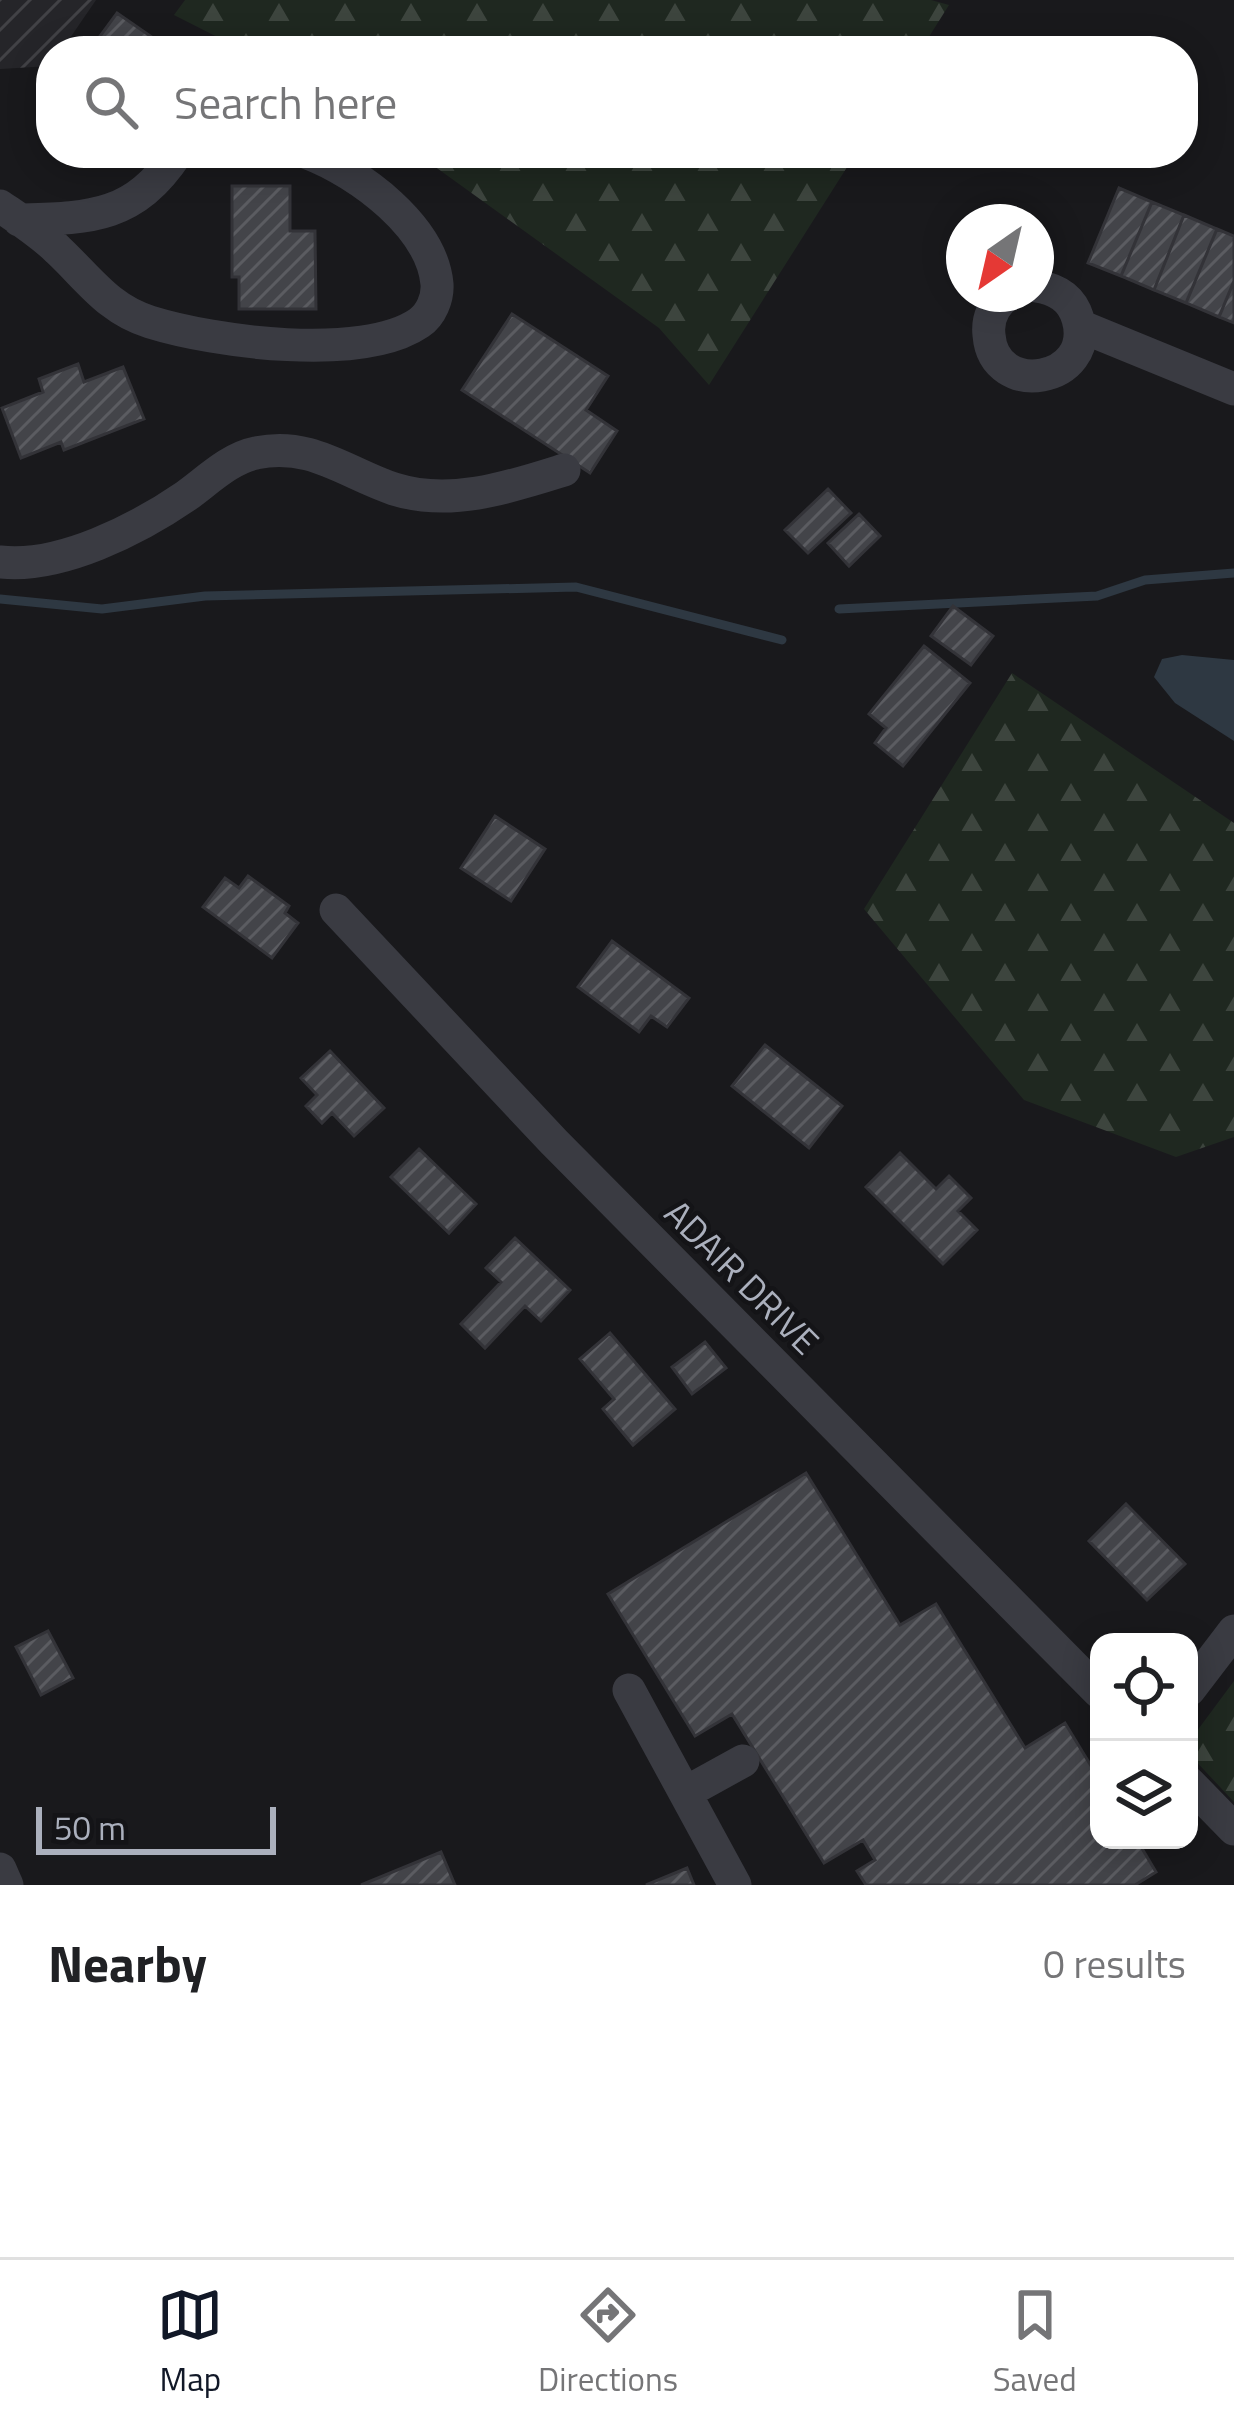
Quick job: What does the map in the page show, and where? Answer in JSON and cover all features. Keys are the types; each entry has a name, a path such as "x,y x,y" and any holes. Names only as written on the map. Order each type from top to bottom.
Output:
{"street":[{"path":"10,213 96,217 126,205 154,184 166,168"},
{"path":"10,213 57,248 116,308 152,322 282,346 350,343 408,330 425,319 438,295 435,267 422,235 374,192 333,168"},
{"path":"992,312 989,343 1006,369 1035,378 1064,368 1074,356 1080,326 1067,299 1054,290"},
{"path":"1080,326 1234,389"},
{"path":"0,562 19,564 53,556 127,531 250,454 282,448 321,456 395,489 439,494 495,493 564,470"},
{"name":"ADAIR DRIVE","path":"336,910 554,1142 1090,1684"},
{"path":"1198,1678 1234,1630"},
{"path":"629,1690 735,1885"},
{"path":"685,1793 742,1761"},
{"path":"1198,1793 1234,1829"},
{"path":"0,1869 7,1885"}],"shaded area":[{"path":"0,0 96,0 71,36 36,36 36,67 0,69"},
{"path":"1182,655 1234,660 1234,741 1175,703 1154,677 1162,659"}],"green space":[{"path":"185,0 931,0 949,5 929,36 215,36 174,15"},
{"path":"437,168 846,168 709,385 659,328"},
{"path":"1012,673 1234,823 1234,1137 1176,1157 1024,1100 864,909"},
{"path":"1234,1681 1234,1802 1198,1763 1198,1730"}],"building":[{"path":"117,13 150,36 100,36"},
{"path":"232,186 290,186 290,231 315,231 316,309 239,309 239,277 232,277"},
{"path":"1119,188 1152,202 1121,276 1088,263"},
{"path":"1152,202 1184,215 1154,290 1121,276"},
{"path":"1184,215 1217,229 1186,303 1154,290"},
{"path":"1217,229 1234,236 1234,281 1219,317 1186,303"},
{"path":"1234,281 1234,323 1219,317"},
{"path":"512,314 608,376 586,410 617,431 590,473 462,390"},
{"path":"78,364 84,382 123,367 144,419 64,450 61,442 21,458 2,408 43,392 39,379"},
{"path":"828,489 851,513 808,553 785,530"},
{"path":"859,514 880,536 849,566 828,543"},
{"path":"953,606 993,636 971,665 931,636"},
{"path":"924,646 970,683 903,766 875,743 886,728 869,714"},
{"path":"495,816 545,849 511,901 461,868"},
{"path":"248,876 289,906 285,913 298,923 272,958 203,907 225,878 239,888"},
{"path":"612,941 689,998 667,1027 651,1016 639,1032 578,987"},
{"path":"765,1045 842,1106 809,1148 732,1086"},
{"path":"330,1051 384,1108 354,1136 332,1113 322,1123 306,1106 317,1095 301,1078"},
{"path":"419,1149 476,1204 449,1233 391,1177"},
{"path":"900,1153 936,1189 949,1176 971,1198 958,1211 977,1230 943,1264 866,1187"},
{"path":"515,1238 570,1290 541,1321 525,1306 485,1348 461,1324 501,1282 486,1268"},
{"path":"610,1333 675,1409 633,1445 603,1409 614,1399 580,1359"},
{"path":"705,1342 726,1368 692,1394 672,1367"},
{"path":"806,1473 900,1625 936,1604 1025,1748 1065,1723 1090,1764 1090,1849 1142,1849 1156,1872 1135,1885 866,1885 857,1871 875,1860 863,1840 824,1863 732,1714 695,1736 608,1594"},
{"path":"1126,1504 1185,1564 1147,1600 1089,1541"},
{"path":"48,1631 73,1678 41,1695 16,1647"},
{"path":"441,1852 455,1885 361,1885"},
{"path":"687,1868 694,1885 646,1885"}],"waterway":[{"path":"839,609 1097,596 1145,580 1234,573"},
{"path":"0,599 102,609 205,596 576,587 782,640"}]}
